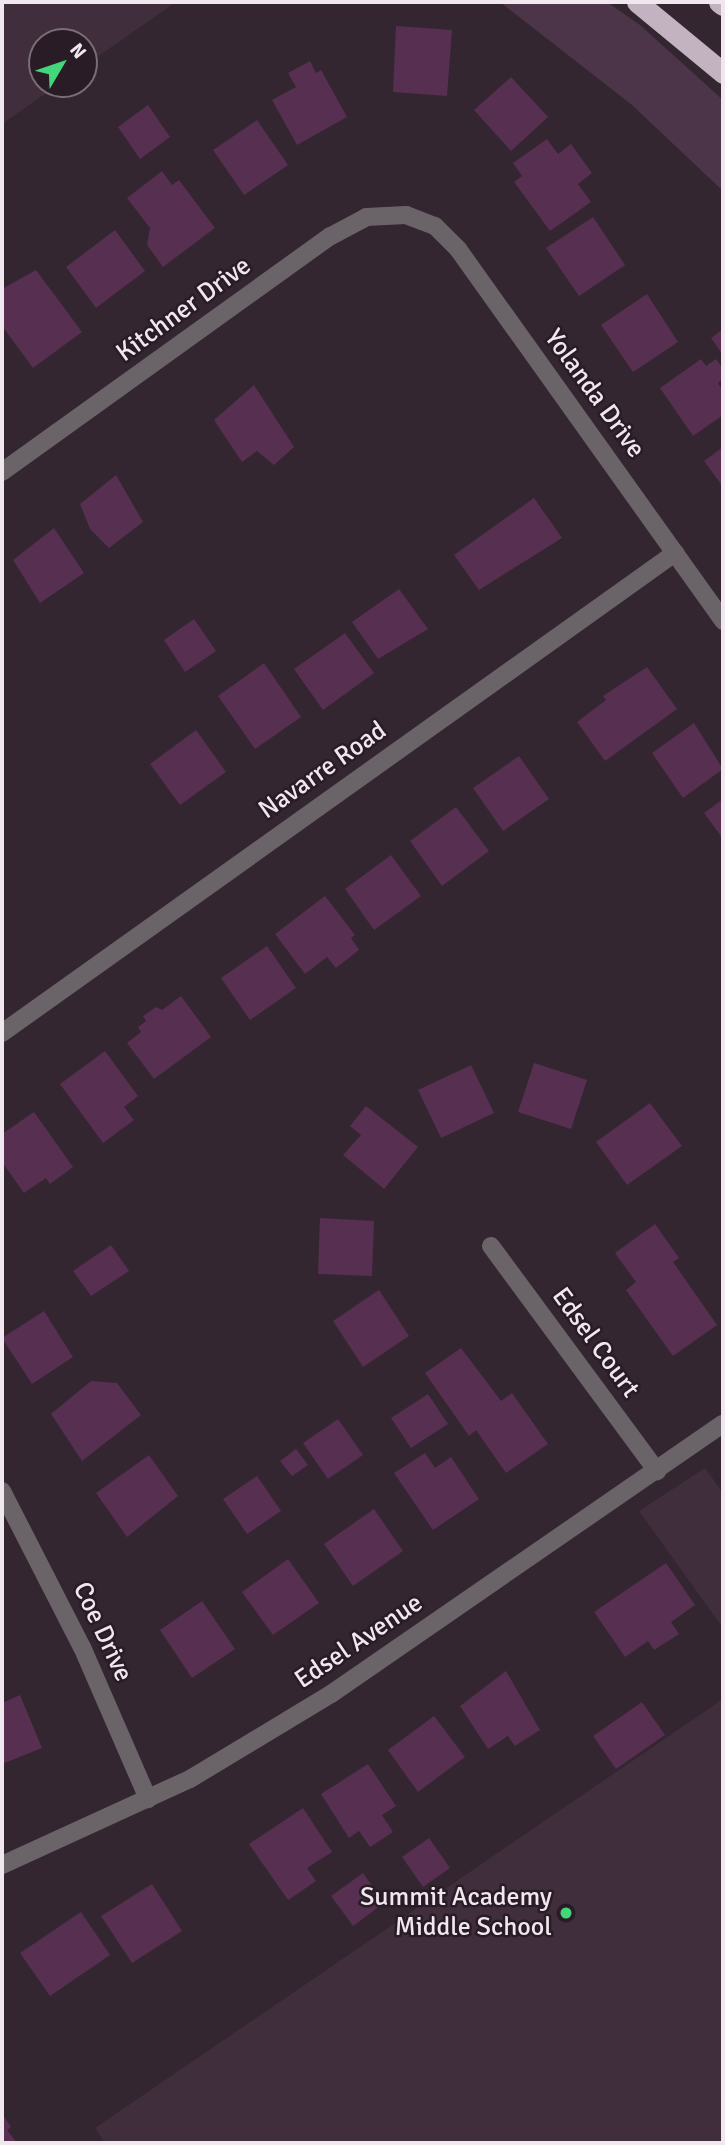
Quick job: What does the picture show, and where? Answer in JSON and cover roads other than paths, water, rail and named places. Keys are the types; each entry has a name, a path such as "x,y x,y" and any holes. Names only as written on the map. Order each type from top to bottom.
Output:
{"highway":[{"path":"637,2 723,73"},
{"path":"719,2 723,5"}],"street":[{"name":"Kitchner Drive","path":"2,472 331,236 366,217 406,215"},
{"name":"Yolanda Drive","path":"406,215 435,226 458,249 723,621"},
{"name":"Navarre Road","path":"2,1033 675,553"},
{"name":"Edsel Court","path":"491,1246 657,1471"},
{"name":"Edsel Avenue","path":"2,1865 93,1820 148,1799 331,1694 723,1424"},
{"name":"Coe Drive","path":"2,1491 82,1647 148,1799"}],"place":[{"name":"Summit Academy Middle School","path":"566,1913"}]}
